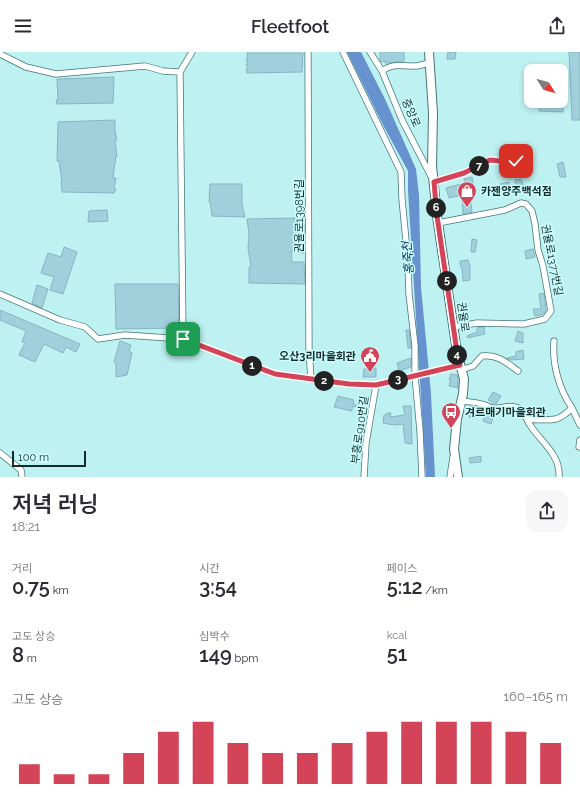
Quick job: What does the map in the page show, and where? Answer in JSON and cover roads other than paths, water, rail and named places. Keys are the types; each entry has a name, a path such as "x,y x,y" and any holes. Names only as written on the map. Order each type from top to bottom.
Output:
{"main road":[{"name":"권율로","path":"429,52 433,100 432,166 438,223 453,327 464,383 457,419 454,454 458,477"}],"street":[{"path":"183,339 180,72 192,52"},
{"name":"권율로1398번길","path":"308,52 309,350 311,379"},
{"path":"343,52 401,172 402,199 408,255 409,294 415,346 415,376 422,477"},
{"name":"중앙로","path":"370,52 382,71 402,120 434,182"},
{"path":"0,54 26,67 56,74 145,66 163,71 180,72"},
{"path":"382,71 388,66 415,66 430,63"},
{"path":"434,182 464,173 490,160 510,162 516,161"},
{"name":"권율로1377번길","path":"438,223 506,210 521,203 526,204 532,211 538,250 544,266 551,311 545,319 524,324 477,323 453,327"},
{"path":"0,294 60,320 85,328 98,339 125,335 183,339 275,374 349,384 376,385 435,371 473,366 482,356 491,355 503,360 518,371"},
{"path":"554,341 552,356 558,377 566,399 580,425"},
{"name":"부흥로910번길","path":"364,477 366,443 376,385"},
{"path":"461,401 485,404 495,409 502,407 516,407 520,410 527,419 529,425 550,450 559,469 559,477"},
{"path":"527,419 556,419 566,414 572,408"},
{"path":"579,447 580,440"},
{"path":"0,453 21,470 22,477"},
{"path":"450,477 454,454"}],"water":[{"path":"347,52 361,52 385,99 416,169 419,195 421,287 431,394 435,477 426,477 408,171 382,123"}],"place":[{"name":"카젠양주백석점","path":"467,208"},
{"name":"오산3리마을회관","path":"370,373"},
{"name":"겨르매기마을회관","path":"451,429"}],"water label":[{"name":"홍죽천","path":"408,258"}]}
